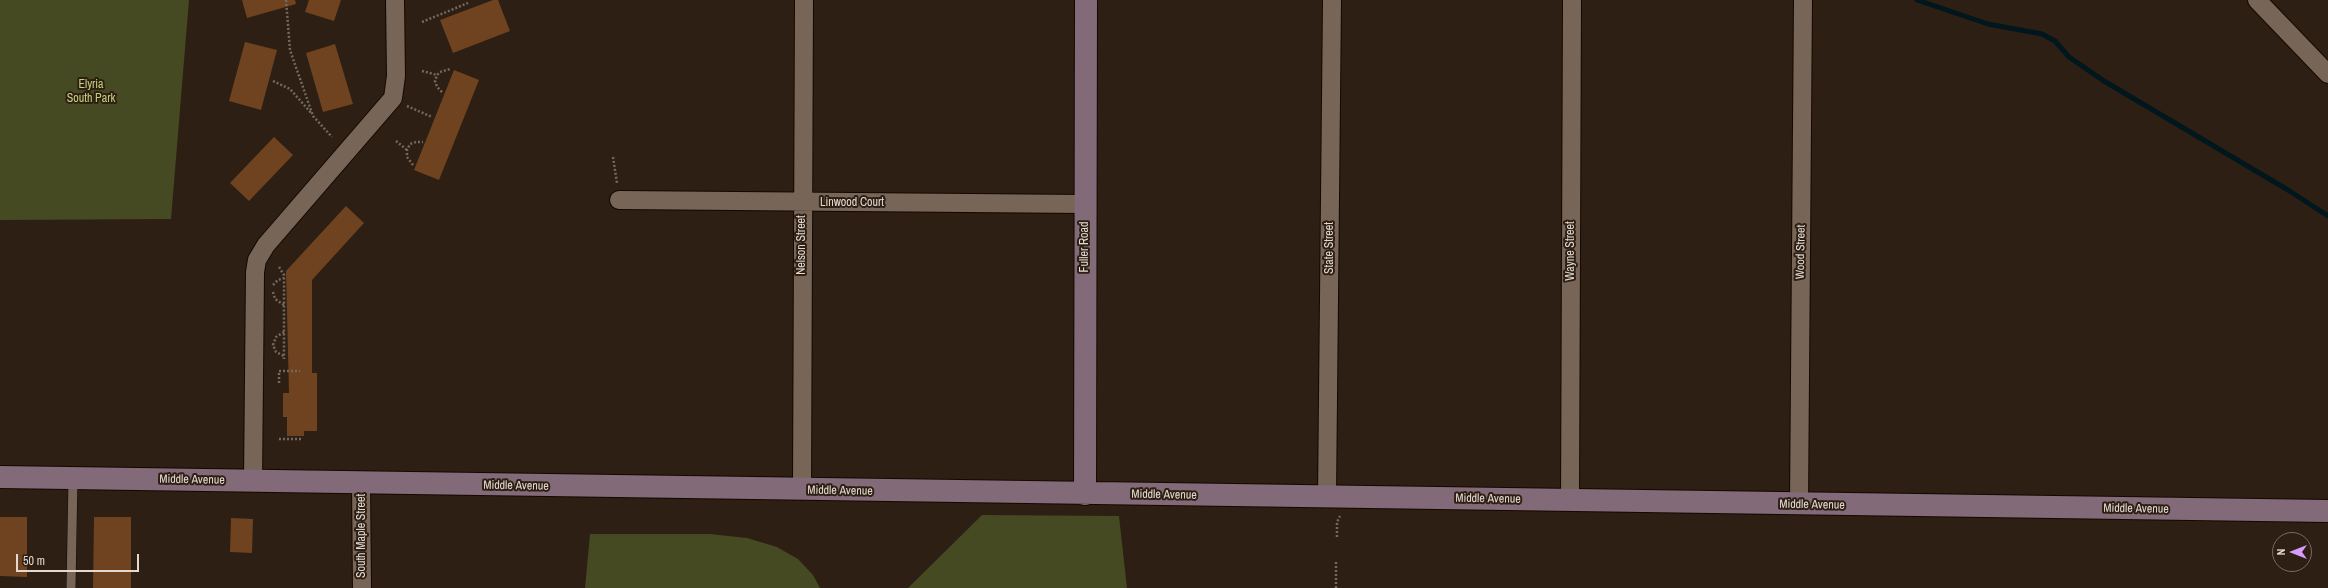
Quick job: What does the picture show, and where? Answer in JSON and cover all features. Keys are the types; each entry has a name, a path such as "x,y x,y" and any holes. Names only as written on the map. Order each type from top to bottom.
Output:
{"street":[{"path":"253,482 255,272 257,260 266,245 393,98 396,76 395,0"},
{"name":"Nelson Street","path":"802,490 804,0"},
{"name":"Fuller Road","path":"1085,494 1086,0"},
{"name":"State Street","path":"1327,496 1332,0"},
{"name":"Wayne Street","path":"1570,501 1572,0"},
{"name":"Wood Street","path":"1798,504 1803,0"},
{"path":"2257,0 2328,74"},
{"name":"Linwood Court","path":"619,200 1085,204"},
{"name":"Middle Avenue","path":"0,477 253,482 2328,511"},
{"name":"South Maple Street","path":"362,483 362,588"}],"lane":[{"path":"71,588 72,478"}],"path":[{"path":"286,0 290,50 313,116"},
{"path":"422,22 468,3"},
{"path":"442,92 437,87 435,81 437,75 440,72 450,69"},
{"path":"422,71 437,75"},
{"path":"273,81 290,89 332,137"},
{"path":"406,106 432,117"},
{"path":"396,141 407,150"},
{"path":"414,165 407,157 407,150 410,144 423,142"},
{"path":"614,156 619,200"},
{"path":"279,267 284,278 284,305 284,332 284,357 276,352 273,345 276,337 284,332"},
{"path":"284,278 275,282 272,289 275,299 284,305"},
{"path":"278,382 278,371 300,371"},
{"path":"278,439 300,439"},
{"path":"1337,536 1337,522 1343,512"},
{"path":"1336,562 1336,588"}],"green space":[{"name":"Elyria South Park","path":"0,0 189,0 171,219 0,220"},
{"path":"982,515 1119,516 1127,588 908,588"},
{"path":"590,534 710,534 747,538 777,547 798,559 813,575 820,588 585,588"}],"building":[{"path":"242,0 295,0 296,4 247,18"},
{"path":"309,0 341,0 334,21 305,12"},
{"path":"493,0 498,0 510,31 453,53 440,20"},
{"path":"245,42 277,50 261,110 229,101"},
{"path":"335,44 353,104 323,112 306,53"},
{"path":"454,70 479,80 439,180 414,170"},
{"path":"274,137 293,155 249,201 230,183"},
{"path":"346,206 364,223 312,280 312,373 317,373 317,431 304,431 304,436 287,436 287,417 283,417 283,393 289,393 286,271"},
{"path":"0,517 27,517 27,577 0,576"},
{"path":"94,517 131,517 131,588 93,588"},
{"path":"231,518 253,519 252,553 230,552"}],"waterway":[{"path":"1917,0 1988,24 2042,34 2055,41 2069,57 2104,81 2288,190 2328,216"}]}
